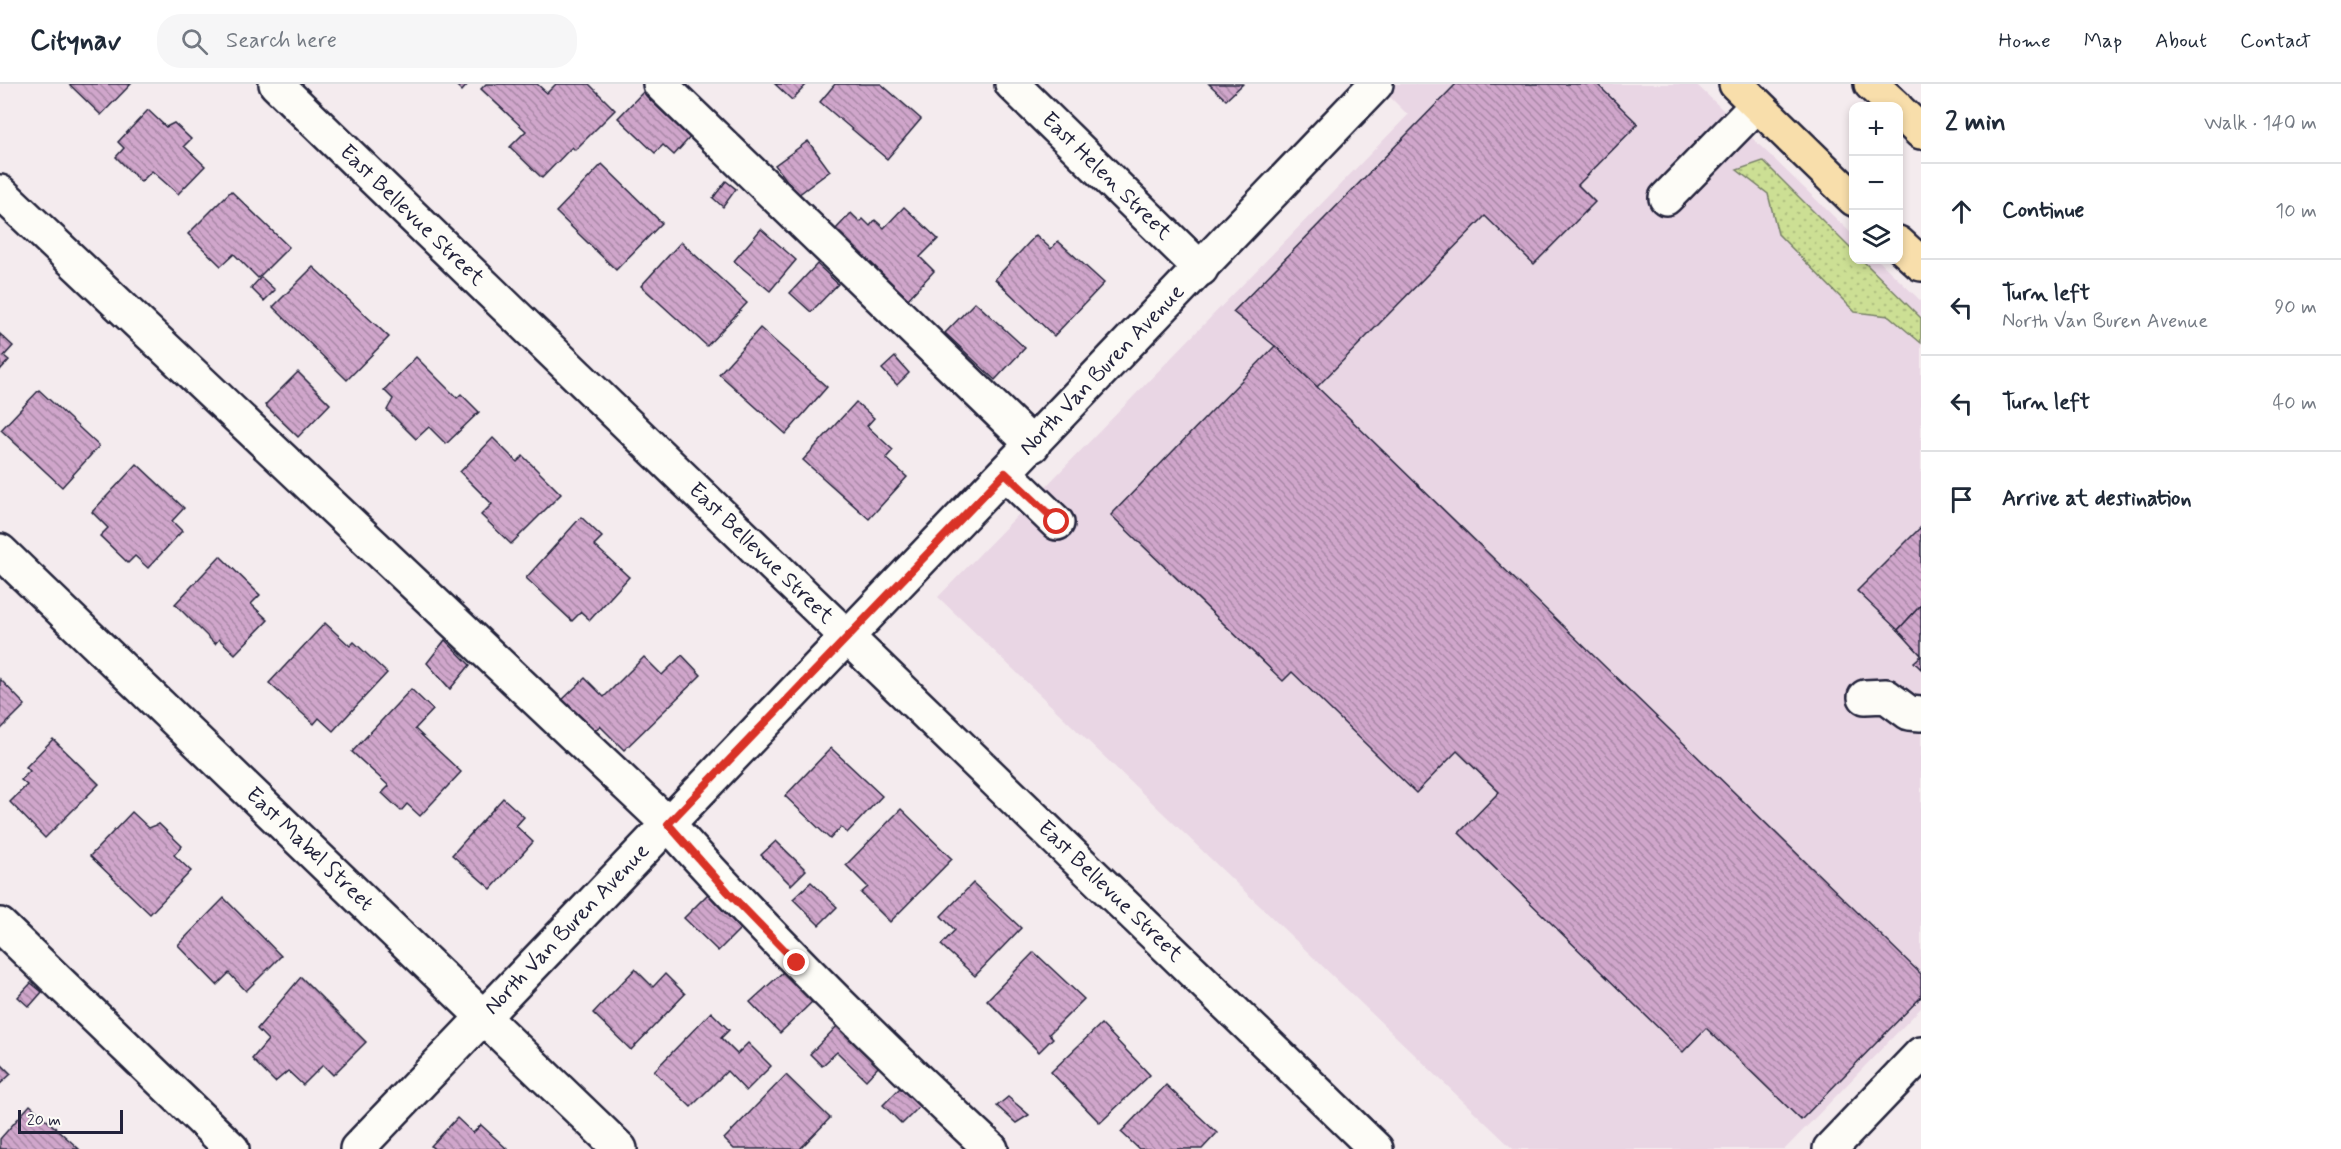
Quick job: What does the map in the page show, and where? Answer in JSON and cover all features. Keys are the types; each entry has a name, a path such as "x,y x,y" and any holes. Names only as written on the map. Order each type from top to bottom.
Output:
{"main road":[{"path":"1871,84 1890,102"},
{"path":"1747,94 1849,194"},
{"path":"1903,114 1921,132"},
{"path":"1903,247 1921,264"}],"street":[{"name":"East Bellevue Street","path":"276,84 1376,1149"},
{"path":"660,84 1033,445"},
{"name":"East Helen Street","path":"1012,84 1201,269"},
{"name":"North Van Buren Avenue","path":"357,1149 1201,269 1370,86"},
{"path":"1666,198 1747,94"},
{"path":"0,192 668,824 728,892 797,963 990,1149"},
{"path":"1005,473 1057,522"},
{"name":"East Mabel Street","path":"0,551 620,1149"},
{"path":"1864,697 1886,696 1909,713 1921,714"},
{"path":"0,925 232,1149"},
{"path":"1830,1149 1921,1054"}],"shaded area":[{"path":"1377,84 1696,84 1849,231 1849,264 1882,264 1921,301 1921,1008 1785,1149 1513,1149 938,597 1408,115"}],"green space":[{"path":"1763,161 1849,247 1849,264 1866,264 1921,318 1921,343 1889,316 1855,312 1778,234 1768,194 1737,170"}],"building":[{"path":"69,84 131,84 101,115"},
{"path":"455,84 468,84 462,91"},
{"path":"486,84 537,84 547,93 556,84 589,84 615,110 575,150 572,147 542,178 510,147 526,131 481,89"},
{"path":"775,84 805,84 806,85 792,100"},
{"path":"835,84 881,84 921,119 887,159 820,102"},
{"path":"1209,84 1243,84 1226,100"},
{"path":"1456,84 1597,84 1638,124 1578,185 1595,202 1534,264 1485,216 1317,387 1275,346 1233,312"},
{"path":"646,89 693,134 674,155 663,145 655,153 618,118"},
{"path":"148,110 166,127 174,123 191,139 184,146 205,166 178,194 152,171 141,182 116,157 124,148 118,142"},
{"path":"808,141 830,171 798,195 775,165"},
{"path":"602,164 662,223 616,270 556,212"},
{"path":"726,181 736,189 723,207 713,198"},
{"path":"231,191 289,247 258,278 234,254 221,266 188,234"},
{"path":"904,207 938,239 920,257 934,271 908,299 835,230 851,213 860,222 863,219 870,226 875,220 884,228"},
{"path":"761,229 796,260 770,291 734,261"},
{"path":"1036,235 1051,249 1058,241 1104,283 1054,336 995,279"},
{"path":"681,242 747,303 707,346 641,286"},
{"path":"817,264 838,284 811,312 790,293"},
{"path":"313,267 389,337 347,380 273,307"},
{"path":"261,277 275,290 264,301 251,288"},
{"path":"975,302 1025,348 995,380 945,333"},
{"path":"760,328 827,387 786,434 719,374"},
{"path":"0,334 13,346 4,356 9,360 0,370"},
{"path":"1275,346 1921,974 1921,997 1801,1120 1706,1028 1683,1052 1459,833 1499,792 1457,751 1416,793 1292,672 1283,681 1111,515"},
{"path":"416,357 457,398 461,394 479,412 446,444 429,427 416,439 387,410 393,399 384,390"},
{"path":"895,357 909,373 897,385 882,369"},
{"path":"298,372 330,404 298,437 265,405"},
{"path":"39,390 99,446 62,487 1,430"},
{"path":"856,402 874,418 867,426 893,450 886,458 907,477 869,519 803,460"},
{"path":"493,438 517,462 523,456 561,494 511,544 481,515 492,504 460,472"},
{"path":"137,464 184,508 172,521 182,531 148,568 135,556 128,563 100,536 108,528 92,512"},
{"path":"581,517 602,537 594,545 629,577 590,620 581,612 572,621 526,578"},
{"path":"1921,527 1921,605 1898,630 1857,591"},
{"path":"220,556 260,595 251,604 268,620 235,654 219,639 215,644 175,604"},
{"path":"1921,605 1921,655 1898,630"},
{"path":"325,623 350,646 354,642 387,673 333,731 319,718 314,724 269,683"},
{"path":"445,640 470,665 450,689 427,663"},
{"path":"682,655 701,675 624,750 600,726 590,735 558,704 585,678 604,697 644,657 662,675"},
{"path":"1921,656 1921,669 1914,662"},
{"path":"0,679 25,705 0,730"},
{"path":"411,689 433,710 415,729 461,772 420,816 407,804 401,811 382,793 389,786 352,752"},
{"path":"53,739 99,784 45,838 10,802 27,785 21,780 30,771 26,767"},
{"path":"831,748 882,796 847,833 841,827 830,839 785,796"},
{"path":"503,798 524,817 516,826 533,842 491,889 452,855"},
{"path":"901,809 952,859 890,922 861,893 868,887 846,865"},
{"path":"132,812 149,828 159,824 182,846 174,855 191,871 150,914 90,856"},
{"path":"776,841 806,870 791,885 761,855"},
{"path":"811,882 837,907 819,925 793,899"},
{"path":"973,883 1021,928 975,976 941,945 955,930 941,916"},
{"path":"710,892 744,925 718,951 684,918"},
{"path":"224,898 281,956 246,991 229,973 217,985 178,945"},
{"path":"1034,952 1084,999 1049,1034 1053,1038 1039,1052 987,1000"},
{"path":"635,969 653,987 665,974 685,994 631,1050 593,1013"},
{"path":"783,972 812,1002 780,1033 750,1002"},
{"path":"301,977 366,1042 333,1075 323,1065 303,1085 288,1071 275,1082 252,1059 268,1040 257,1029"},
{"path":"31,983 42,992 29,1007 18,997"},
{"path":"711,1012 729,1030 721,1038 737,1054 748,1043 771,1066 746,1091 727,1071 691,1107 654,1071"},
{"path":"1101,1024 1150,1075 1100,1123 1051,1072"},
{"path":"838,1025 880,1065 866,1080 837,1052 822,1066 810,1054"},
{"path":"0,1063 11,1074 0,1084"},
{"path":"786,1075 830,1118 800,1149 734,1149 724,1139"},
{"path":"1166,1085 1217,1133 1202,1149 1139,1149 1121,1132"},
{"path":"902,1086 921,1105 902,1124 883,1105"},
{"path":"1008,1097 1029,1115 1016,1123 997,1106"},
{"path":"30,1105 79,1149 0,1149 0,1139"},
{"path":"457,1118 473,1133 481,1125 507,1149 434,1149 431,1146"}],"route":[{"path":"797,963 728,892 668,824 1005,473 1057,522"}]}
